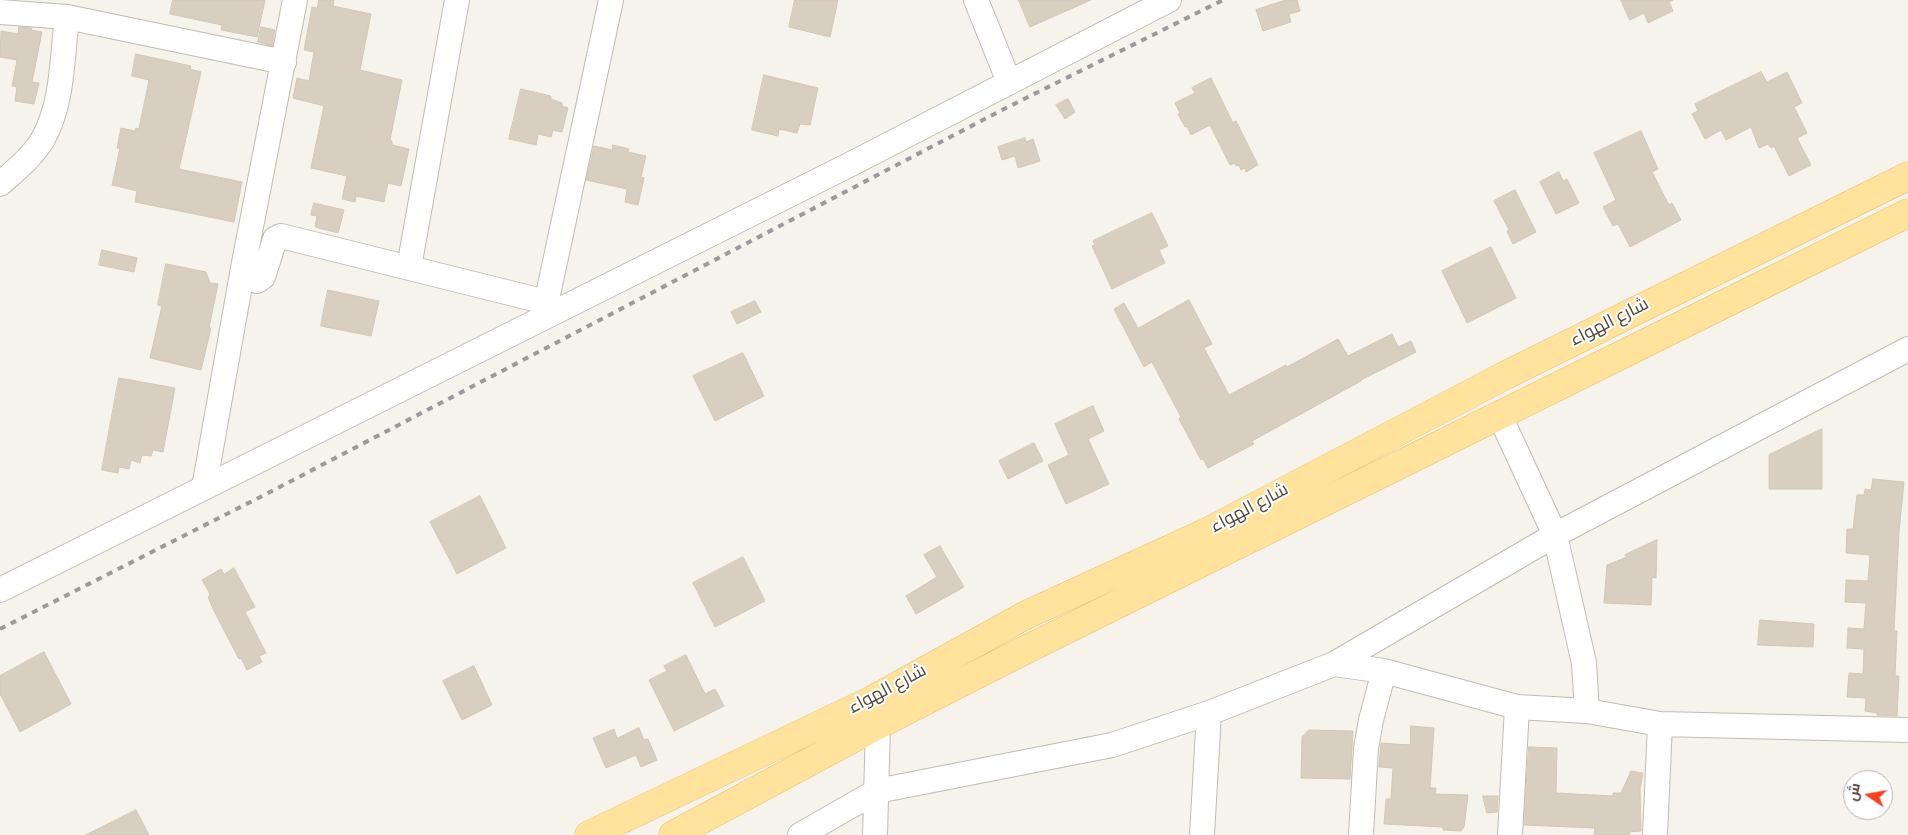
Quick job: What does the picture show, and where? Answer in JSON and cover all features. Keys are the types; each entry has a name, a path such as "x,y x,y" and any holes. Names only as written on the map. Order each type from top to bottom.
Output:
{"main road":[{"name":"شارع الهواء","path":"589,835 872,700 1026,615 1205,533 1504,376 1908,176"},
{"name":"شارع الهواء","path":"673,835 878,725 1029,648 1908,213"}],"street":[{"path":"204,488 243,268 295,0"},
{"path":"409,267 457,0"},
{"path":"544,310 611,0"},
{"path":"976,0 1009,82"},
{"path":"0,590 204,488 544,310 1009,82 1169,0"},
{"path":"0,12 67,17 284,62"},
{"path":"0,184 42,140 56,109 67,17"},
{"path":"243,268 250,278 260,280 263,277 275,239 281,236 409,267 544,310"},
{"path":"800,835 877,791 1112,744 1208,713 1334,664 1555,534 1908,349"},
{"path":"1499,414 1555,534 1584,663 1587,711"},
{"path":"1334,664 1384,671 1517,707 1587,711 1660,724 1908,730"},
{"path":"1360,835 1366,748 1371,720 1384,671"},
{"path":"1510,835 1517,707"},
{"path":"1202,835 1208,713"},
{"path":"1655,835 1660,724"},
{"path":"875,835 878,725"}],"building":[{"path":"173,0 265,0 257,37 221,30 222,25 170,14"},
{"path":"319,0 334,0 333,6 371,14 360,70 402,80 390,140 392,145 409,149 401,186 388,183 384,202 356,196 355,202 342,199 347,176 311,168 324,106 293,98 297,78 309,81 314,52 304,50 312,7 317,8"},
{"path":"795,0 838,0 830,37 789,27"},
{"path":"1019,0 1091,0 1030,27"},
{"path":"1286,0 1297,0 1300,11 1289,14 1291,22 1263,31 1256,10"},
{"path":"1621,0 1673,0 1669,2 1673,11 1648,23 1644,13 1630,20"},
{"path":"19,27 32,28 31,30 42,32 32,82 39,83 34,104 15,101 17,87 12,86 17,60 0,57 1,31 18,34"},
{"path":"261,27 275,30 272,46 258,42"},
{"path":"136,54 191,66 190,69 201,72 179,169 242,182 234,222 135,202 137,191 112,185 120,148 117,148 121,128 135,131 136,128 139,129 149,80 132,76"},
{"path":"1761,72 1767,82 1787,72 1802,103 1794,107 1807,133 1797,138 1811,165 1789,176 1774,146 1771,148 1768,144 1759,148 1751,127 1726,140 1721,130 1705,139 1692,114 1698,111 1695,104"},
{"path":"764,75 818,88 810,125 800,124 797,133 779,129 778,136 752,130"},
{"path":"1211,78 1233,123 1236,121 1258,165 1246,172 1245,168 1241,170 1239,165 1236,166 1235,163 1230,165 1210,125 1191,135 1178,114 1180,113 1175,103 1195,93 1192,88"},
{"path":"521,89 551,96 551,99 562,103 562,106 568,108 562,132 553,130 551,137 538,134 536,145 509,139"},
{"path":"1068,99 1075,112 1065,119 1056,105"},
{"path":"1641,131 1658,169 1652,172 1669,205 1672,203 1681,220 1630,247 1618,224 1613,226 1603,207 1616,200 1594,153"},
{"path":"1025,138 1026,142 1033,139 1040,161 1018,168 1015,156 1002,160 998,147"},
{"path":"613,145 629,149 628,152 646,156 641,177 644,178 638,205 625,202 627,189 586,180 594,146 612,150"},
{"path":"1559,172 1563,181 1567,179 1579,203 1556,214 1540,182"},
{"path":"1515,190 1536,232 1513,244 1507,231 1509,230 1494,201"},
{"path":"314,203 344,210 338,233 315,227 317,216 311,215"},
{"path":"1152,213 1168,246 1159,250 1165,263 1112,289 1092,246 1095,245 1093,241"},
{"path":"1491,247 1516,298 1467,323 1442,271"},
{"path":"102,250 137,258 134,272 99,265"},
{"path":"166,264 206,272 210,283 218,284 209,328 211,328 201,370 150,358 162,306 158,305"},
{"path":"328,290 379,301 371,336 321,326"},
{"path":"1189,300 1212,344 1204,348 1229,395 1286,365 1287,367 1338,339 1348,356 1392,334 1398,347 1411,341 1416,352 1361,380 1252,441 1254,444 1208,468 1203,459 1201,460 1179,419 1181,417 1152,362 1144,367 1114,309 1124,303 1138,328"},
{"path":"755,301 761,312 737,324 731,312"},
{"path":"743,353 764,396 715,421 693,376"},
{"path":"119,378 175,388 163,452 153,450 151,456 142,455 140,463 131,460 129,469 119,467 118,473 102,470"},
{"path":"1093,406 1104,431 1088,439 1109,484 1066,504 1048,465 1069,455 1055,424"},
{"path":"1822,429 1822,489 1769,489 1769,455"},
{"path":"1034,443 1043,461 1008,479 999,461"},
{"path":"1873,479 1904,482 1899,532 1894,631 1897,631 1895,676 1899,676 1897,716 1877,715 1877,713 1865,711 1866,698 1847,697 1849,673 1863,674 1864,649 1847,648 1848,628 1864,629 1866,603 1845,602 1846,580 1868,581 1870,555 1846,553 1847,529 1853,529 1857,495 1864,495 1865,489 1871,490"},
{"path":"480,496 506,548 457,574 430,522"},
{"path":"1657,540 1656,578 1652,577 1651,605 1604,603 1607,565 1627,557 1625,555"},
{"path":"940,546 964,587 916,614 906,596 937,577 924,555"},
{"path":"743,557 765,601 715,627 693,583"},
{"path":"234,568 255,607 245,612 266,653 259,656 262,662 247,670 241,658 239,659 214,611 208,597 210,595 202,580 221,569 224,574"},
{"path":"1760,620 1814,624 1813,647 1758,645"},
{"path":"44,652 71,704 20,732 0,694 0,676"},
{"path":"686,655 705,694 715,689 724,706 674,731 649,680 667,671 664,666"},
{"path":"474,666 492,705 462,720 443,681"},
{"path":"1411,726 1434,728 1430,788 1436,788 1435,794 1468,795 1464,827 1461,831 1443,830 1443,827 1384,824 1386,799 1391,799 1393,768 1379,767 1381,743 1410,745"},
{"path":"639,728 644,740 648,739 657,760 641,767 636,755 606,768 593,738 614,729 617,738"},
{"path":"1309,730 1353,731 1350,779 1301,778 1302,737"},
{"path":"1529,747 1557,748 1556,793 1613,796 1613,793 1621,793 1631,771 1643,773 1640,789 1641,831 1629,832 1630,835 1594,835 1595,828 1524,825"},
{"path":"1483,796 1498,796 1497,812 1487,813"},
{"path":"136,810 149,835 86,835"}],"railway":[{"path":"0,629 274,490 1002,110 1223,0"}]}
